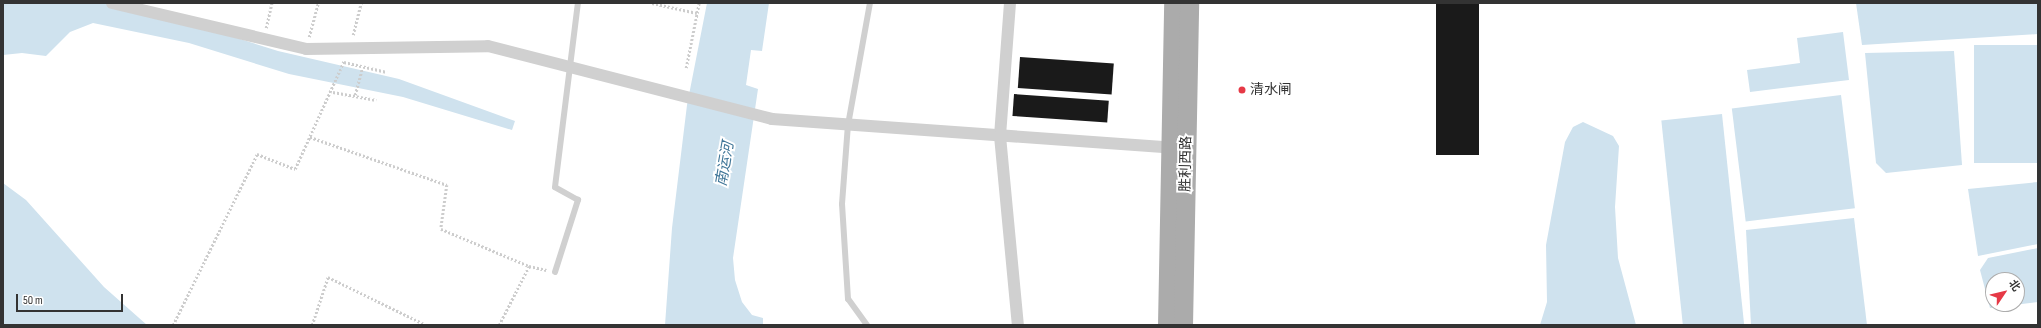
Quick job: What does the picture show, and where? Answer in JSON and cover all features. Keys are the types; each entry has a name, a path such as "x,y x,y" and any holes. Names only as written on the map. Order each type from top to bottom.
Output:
{"main road":[{"name":"胜利西路","path":"1173,3 1183,325"},
{"name":"胜利西路","path":"1167,325 1189,3"}],"street":[{"path":"112,3 306,49 488,46 674,96 772,119 1178,148"},
{"path":"1010,3 1000,136 1018,325"}],"lane":[{"path":"555,272 578,200 555,187 578,3"},
{"path":"867,325 848,299 842,204 848,125 870,3"}],"path":[{"path":"263,39 272,3"},
{"path":"306,49 318,3"},
{"path":"173,325 256,154 295,169 332,92 344,62 361,3"},
{"path":"652,3 697,13"},
{"path":"686,68 699,3"},
{"path":"344,62 362,68 386,72"},
{"path":"355,95 362,68"},
{"path":"332,92 376,100"},
{"path":"310,137 447,185 441,229 529,266 555,272"},
{"path":"499,325 529,266"},
{"path":"312,325 328,277 426,325"}],"water":[{"path":"3,3 112,3 177,19 278,51 399,79 515,121 512,130 403,97 289,74 189,43 93,23 70,32 46,56 22,53 3,55"},
{"name":"南运河","path":"707,3 769,3 762,51 751,50 746,85 758,89 733,258 735,280 742,302 752,315 763,318 763,325 665,325 672,228 687,105"},
{"path":"1856,3 2038,3 2038,34 1862,45"},
{"path":"1843,32 1849,80 1750,92 1747,70 1800,63 1797,38"},
{"path":"1974,45 2038,45 2038,163 1974,163"},
{"path":"1954,51 1962,165 1886,173 1876,163 1865,53"},
{"path":"1841,95 1855,208 1746,222 1732,108"},
{"path":"1722,114 1744,325 1683,325 1661,120"},
{"path":"1583,122 1613,136 1619,146 1615,207 1618,258 1636,325 1540,325 1547,302 1546,245 1565,142 1573,127"},
{"path":"2038,182 2038,244 1978,256 1968,189"},
{"path":"3,183 26,200 104,287 147,325 3,324"},
{"path":"1854,218 1867,325 1751,325 1746,230"},
{"path":"2038,248 2038,302 2025,304 2025,272 1985,272 1985,289 1980,270 1988,258"}],"building":[{"path":"1436,3 1479,3 1479,155 1436,155"},
{"path":"1020,57 1114,64 1112,94 1018,88"},
{"path":"1014,94 1109,101 1107,123 1012,116"}],"place":[{"name":"清水闸","path":"1242,90"}]}
